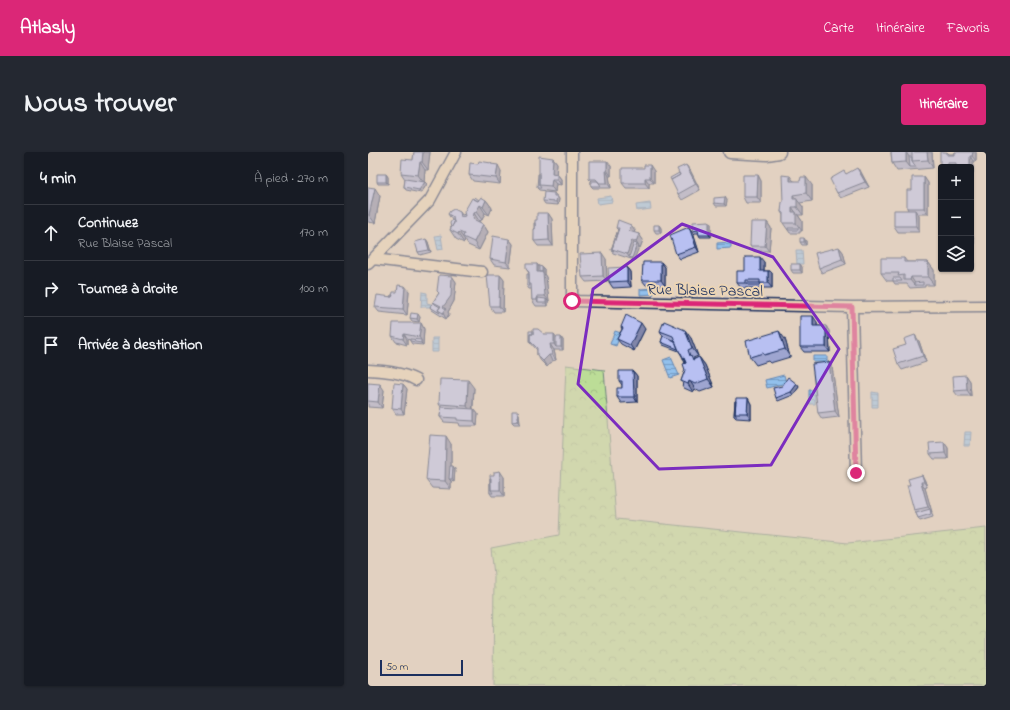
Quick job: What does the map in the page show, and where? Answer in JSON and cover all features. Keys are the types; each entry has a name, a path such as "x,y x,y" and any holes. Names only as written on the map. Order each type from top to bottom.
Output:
{"street":[{"path":"370,262 430,200 456,152"},
{"name":"Rue Blaise Pascal","path":"572,152 572,301 852,307 986,306"},
{"path":"730,152 767,154 779,152"},
{"path":"370,262 482,272"},
{"path":"852,307 856,473"},
{"path":"368,370 396,372 407,375 416,380"}],"highlighted area":[{"path":"682,224 773,257 839,349 771,465 659,469 578,384 593,289"}],"green space":[{"path":"566,365 604,370 616,519 848,543 986,528 986,686 493,686 494,575 491,548 559,535"}],"water":[{"path":"611,196 612,202 598,204 597,198"},
{"path":"650,203 651,209 637,211 636,205"},
{"path":"441,235 443,249 438,250 435,236"},
{"path":"731,242 731,248 717,249 717,243"},
{"path":"796,250 802,250 803,264 797,264"},
{"path":"654,288 654,294 640,295 640,289"},
{"path":"422,292 427,293 427,303 431,304 431,307 421,307"},
{"path":"615,331 621,333 616,346 610,344"},
{"path":"432,338 438,338 438,352 432,352"},
{"path":"813,356 827,356 827,362 813,362"},
{"path":"671,357 679,375 670,378 663,360"},
{"path":"784,375 786,383 767,388 765,380"},
{"path":"809,390 815,390 815,404 809,404"},
{"path":"872,392 878,393 878,407 872,407"},
{"path":"965,432 971,432 970,446 964,446"}],"building":[{"path":"414,152 423,152 418,175 401,173 402,159 413,160"},
{"path":"891,152 906,152 906,162 892,163"},
{"path":"912,152 927,152 928,160 912,161"},
{"path":"940,152 947,152 947,155 955,155 955,152 973,152 972,156 970,156 970,164 940,164"},
{"path":"539,156 553,158 552,173 557,174 557,179 552,179 551,186 539,185"},
{"path":"909,157 912,157 912,161 916,167 910,167"},
{"path":"479,161 498,165 496,178 469,175 470,163 478,164"},
{"path":"589,161 607,161 607,183 599,183 596,179 589,179"},
{"path":"644,165 650,165 650,178 645,178 645,183 622,183 622,168 644,168"},
{"path":"686,165 696,184 678,194 671,180 680,175 677,169"},
{"path":"857,168 865,182 837,193 830,179 844,171 846,174"},
{"path":"679,173 680,175 671,180 670,178"},
{"path":"377,174 386,174 386,182 377,182"},
{"path":"538,174 539,185 541,188 537,188"},
{"path":"743,175 758,175 757,197 743,197"},
{"path":"782,175 790,176 790,181 800,181 801,177 806,177 806,193 793,195 793,199 797,199 797,207 792,207 792,212 796,212 796,223 783,223 783,213 781,212 783,202"},
{"path":"912,177 924,177 924,208 907,208 907,190 912,190"},
{"path":"405,179 425,182 419,190 404,187"},
{"path":"591,181 598,181 601,186 591,186"},
{"path":"368,187 375,188 369,215 368,215"},
{"path":"544,192 554,193 554,196 557,196 556,202 543,201"},
{"path":"481,197 486,200 483,207 480,205 474,213 473,219 483,224 474,242 463,237 464,234 459,232 458,234 450,230 454,223 453,217 448,214 454,209 460,212 461,217 465,216 464,212 472,198 478,201"},
{"path":"725,197 724,204 714,203 714,198"},
{"path":"894,210 915,210 916,226 894,226"},
{"path":"537,213 548,213 549,240 534,241 534,229 535,220 537,220"},
{"path":"452,220 454,223 451,228 450,223"},
{"path":"618,220 631,225 629,231 639,234 636,242 632,240 627,254 612,249 619,228 616,228"},
{"path":"709,221 709,235 699,235 698,230 693,231 693,222"},
{"path":"751,222 767,222 765,246 750,246"},
{"path":"654,225 659,225 659,230 654,230"},
{"path":"689,227 696,247 676,254 670,235"},
{"path":"788,228 798,228 798,230 788,230"},
{"path":"493,236 509,239 506,262 490,259"},
{"path":"800,238 804,238 804,242 800,242"},
{"path":"426,239 429,250 418,252 415,242"},
{"path":"634,243 637,244 632,258 629,257"},
{"path":"839,247 842,259 819,268 815,253"},
{"path":"602,253 603,276 582,277 580,254"},
{"path":"745,257 760,257 760,271 768,271 768,283 760,283 760,280 746,280 746,283 737,283 737,271 745,271"},
{"path":"881,258 904,258 904,262 928,262 928,277 911,277 910,280 904,280 904,275 898,276 899,273 881,273"},
{"path":"643,262 661,262 661,280 642,280"},
{"path":"526,264 537,264 537,272 543,272 545,296 537,296 537,300 532,300 531,284 529,284 529,272 526,269"},
{"path":"791,264 800,264 800,270 791,270"},
{"path":"539,266 542,267 542,272 539,272"},
{"path":"627,267 627,281 609,282 608,268"},
{"path":"527,274 529,274 530,286 527,286"},
{"path":"439,275 452,276 451,296 443,307 446,309 443,313 438,310 441,306 433,302 439,293 437,291"},
{"path":"487,275 500,275 499,306 490,306"},
{"path":"893,278 900,278 902,281 893,281"},
{"path":"923,282 923,285 914,285 914,283"},
{"path":"747,283 760,283 761,285 748,285"},
{"path":"398,285 405,286 403,309 375,307 377,295 392,297 393,292 397,292"},
{"path":"538,298 546,299 546,303 538,303"},
{"path":"434,302 440,307 438,310 440,313 430,307"},
{"path":"411,313 418,314 417,319 410,318"},
{"path":"626,315 641,323 630,345 617,339 623,328 621,327"},
{"path":"800,316 813,316 813,326 826,326 826,347 800,347"},
{"path":"664,321 685,330 692,348 688,350 690,356 691,355 693,360 699,357 708,379 695,384 689,381 688,384 681,381 685,370 683,364 686,363 673,336 660,331"},
{"path":"393,323 421,323 419,337 404,334 403,339 392,336"},
{"path":"533,329 538,329 544,334 554,334 554,344 550,344 552,355 549,355 543,361 537,355 537,348 530,341 530,334 533,334"},
{"path":"529,331 533,331 533,334 530,334 531,344 529,341"},
{"path":"779,331 785,349 750,357 746,341"},
{"path":"915,335 923,356 898,364 893,349 906,345 904,339"},
{"path":"663,336 675,341 678,349 661,342"},
{"path":"556,337 561,337 561,347 556,347"},
{"path":"410,339 421,340 421,343 410,341"},
{"path":"829,362 835,411 818,413 812,364"},
{"path":"619,371 633,371 634,397 617,397 617,388 622,388 622,381 619,381"},
{"path":"966,375 967,390 954,391 953,376"},
{"path":"788,377 797,384 791,392 776,398 773,388 782,386"},
{"path":"440,379 468,380 467,406 439,404"},
{"path":"368,383 380,384 378,402 368,401"},
{"path":"394,383 403,384 401,409 392,408"},
{"path":"736,398 748,398 747,413 735,413"},
{"path":"735,401 735,413 737,416 734,416"},
{"path":"441,407 474,409 474,421 440,417"},
{"path":"512,411 518,411 518,421 512,422"},
{"path":"430,435 446,436 445,481 426,480"},
{"path":"944,442 945,453 930,454 929,443"},
{"path":"450,466 453,466 452,479 449,479"},
{"path":"500,471 500,490 491,490 490,475 494,475 494,472"},
{"path":"922,475 924,482 921,482 928,507 914,510 907,485 910,485 908,479"},
{"path":"490,478 491,490 493,493 490,493"},
{"path":"930,509 931,514 918,518 916,513"}],"route":[{"path":"572,301 852,307 856,473"}]}
